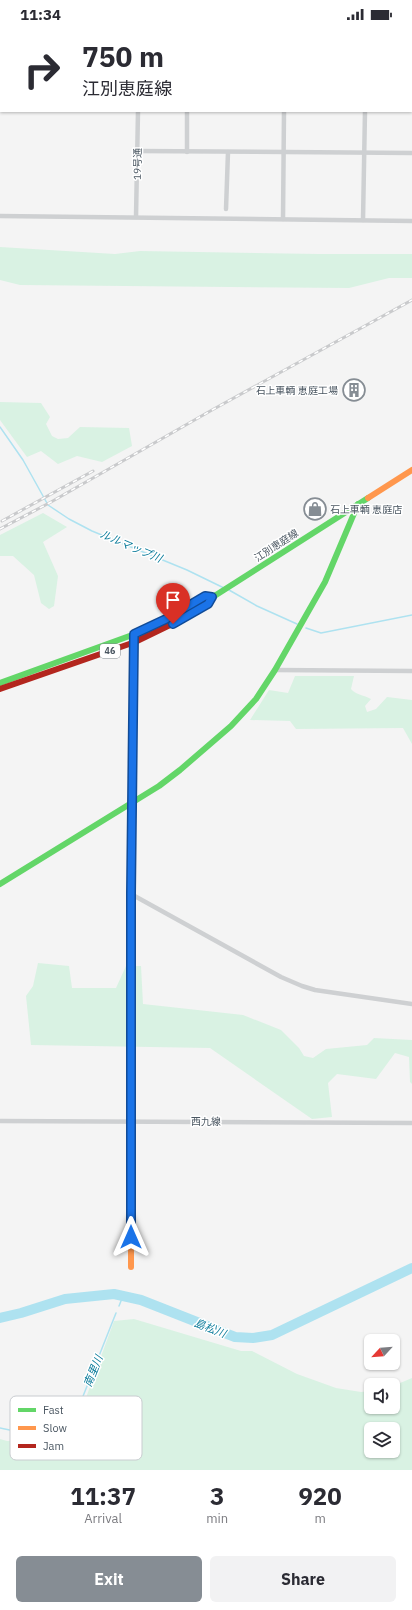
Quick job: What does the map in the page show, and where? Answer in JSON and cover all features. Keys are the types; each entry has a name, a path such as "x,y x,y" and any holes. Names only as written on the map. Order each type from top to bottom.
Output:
{"street":[{"name":"19号通","path":"136,217 138,112"},
{"path":"187,112 187,152"},
{"path":"283,219 284,112"},
{"path":"363,220 365,112"},
{"path":"138,151 412,153"},
{"path":"226,209 228,152"},
{"path":"0,216 412,221"},
{"name":"江別恵庭線","path":"0,689 135,642 162,630 208,604 214,596 412,470"},
{"path":"0,884 159,786 231,726 256,699 275,670 325,582 358,504"},
{"name":"江別恵庭線","path":"0,682 134,634 166,619 205,596 214,596"},
{"path":"131,1266 131,894 134,634"},
{"path":"275,670 412,671"},
{"path":"131,894 281,977 302,986 315,990 412,1004"},
{"name":"西九線","path":"0,1121 412,1123"}],"green space":[{"path":"0,247 115,254 140,251 412,254 412,278 389,278 349,288 20,285 0,280"},
{"path":"0,402 41,403 50,417 46,424 52,436 58,439 68,438 80,427 129,428 132,446 102,462 77,456 58,464 41,451 27,457 0,420"},
{"path":"43,513 67,527 43,542 58,576 54,606 49,609 41,603 34,575 13,556 0,556 0,535"},
{"path":"295,676 354,676 351,689 358,694 371,699 365,706 367,712 376,709 387,697 412,700 412,744 403,728 296,729 290,721 250,720 269,690 288,693"},
{"path":"38,963 69,966 72,988 116,988 126,966 141,966 143,1004 243,1015 281,1030 299,1048 304,1056 313,1058 326,1049 367,1045 374,1038 412,1040 412,1084 410,1082 409,1057 395,1053 376,1079 337,1074 328,1083 332,1117 312,1119 210,1048 31,1045 26,996 33,986"},
{"path":"134,1319 241,1351 252,1351 297,1374 336,1388 364,1392 364,1414 400,1414 400,1383 412,1378 412,1470 0,1470 0,1439 10,1441 10,1460 142,1460 142,1396 87,1396 114,1321"}],"waterway":[{"name":"ルルマップ川","path":"0,427 23,460 48,505 69,519 92,531 187,570 224,588"},
{"name":"ルルマップ川","path":"229,590 257,606 297,624"},
{"name":"ルルマップ川","path":"306,628 321,633 412,615"},
{"name":"島松川","path":"0,1318 65,1299 114,1294 141,1300 235,1337 253,1338 272,1335 412,1268"},
{"name":"南里川","path":"119,1306 123,1296"},
{"name":"南里川","path":"83,1396 116,1313"},
{"name":"南里川","path":"0,1428 10,1430"}],"railway":[{"path":"0,529 412,300"},
{"path":"2,521 93,471"}],"traffic: fast":[{"path":"0,683 135,634 166,619 205,596 212,597 216,595 368,498"},
{"path":"0,884 159,786 231,726 256,699 275,670 325,582 358,504"},
{"path":"131,953 135,638"}],"traffic: slow":[{"path":"368,498 412,470"},
{"path":"170,625 208,604 212,597"},
{"path":"131,1140 131,1267"}],"traffic: jam":[{"path":"0,689 135,642 170,625"},
{"path":"131,953 131,1140"}],"place":[{"name":"石上車輌 恵庭工場","path":"354,390"},
{"name":"石上車輌 恵庭店","path":"315,509"}],"route":[{"path":"131,1237 131,894 134,634 166,619 205,596 212,597 208,604 173,624"}]}
